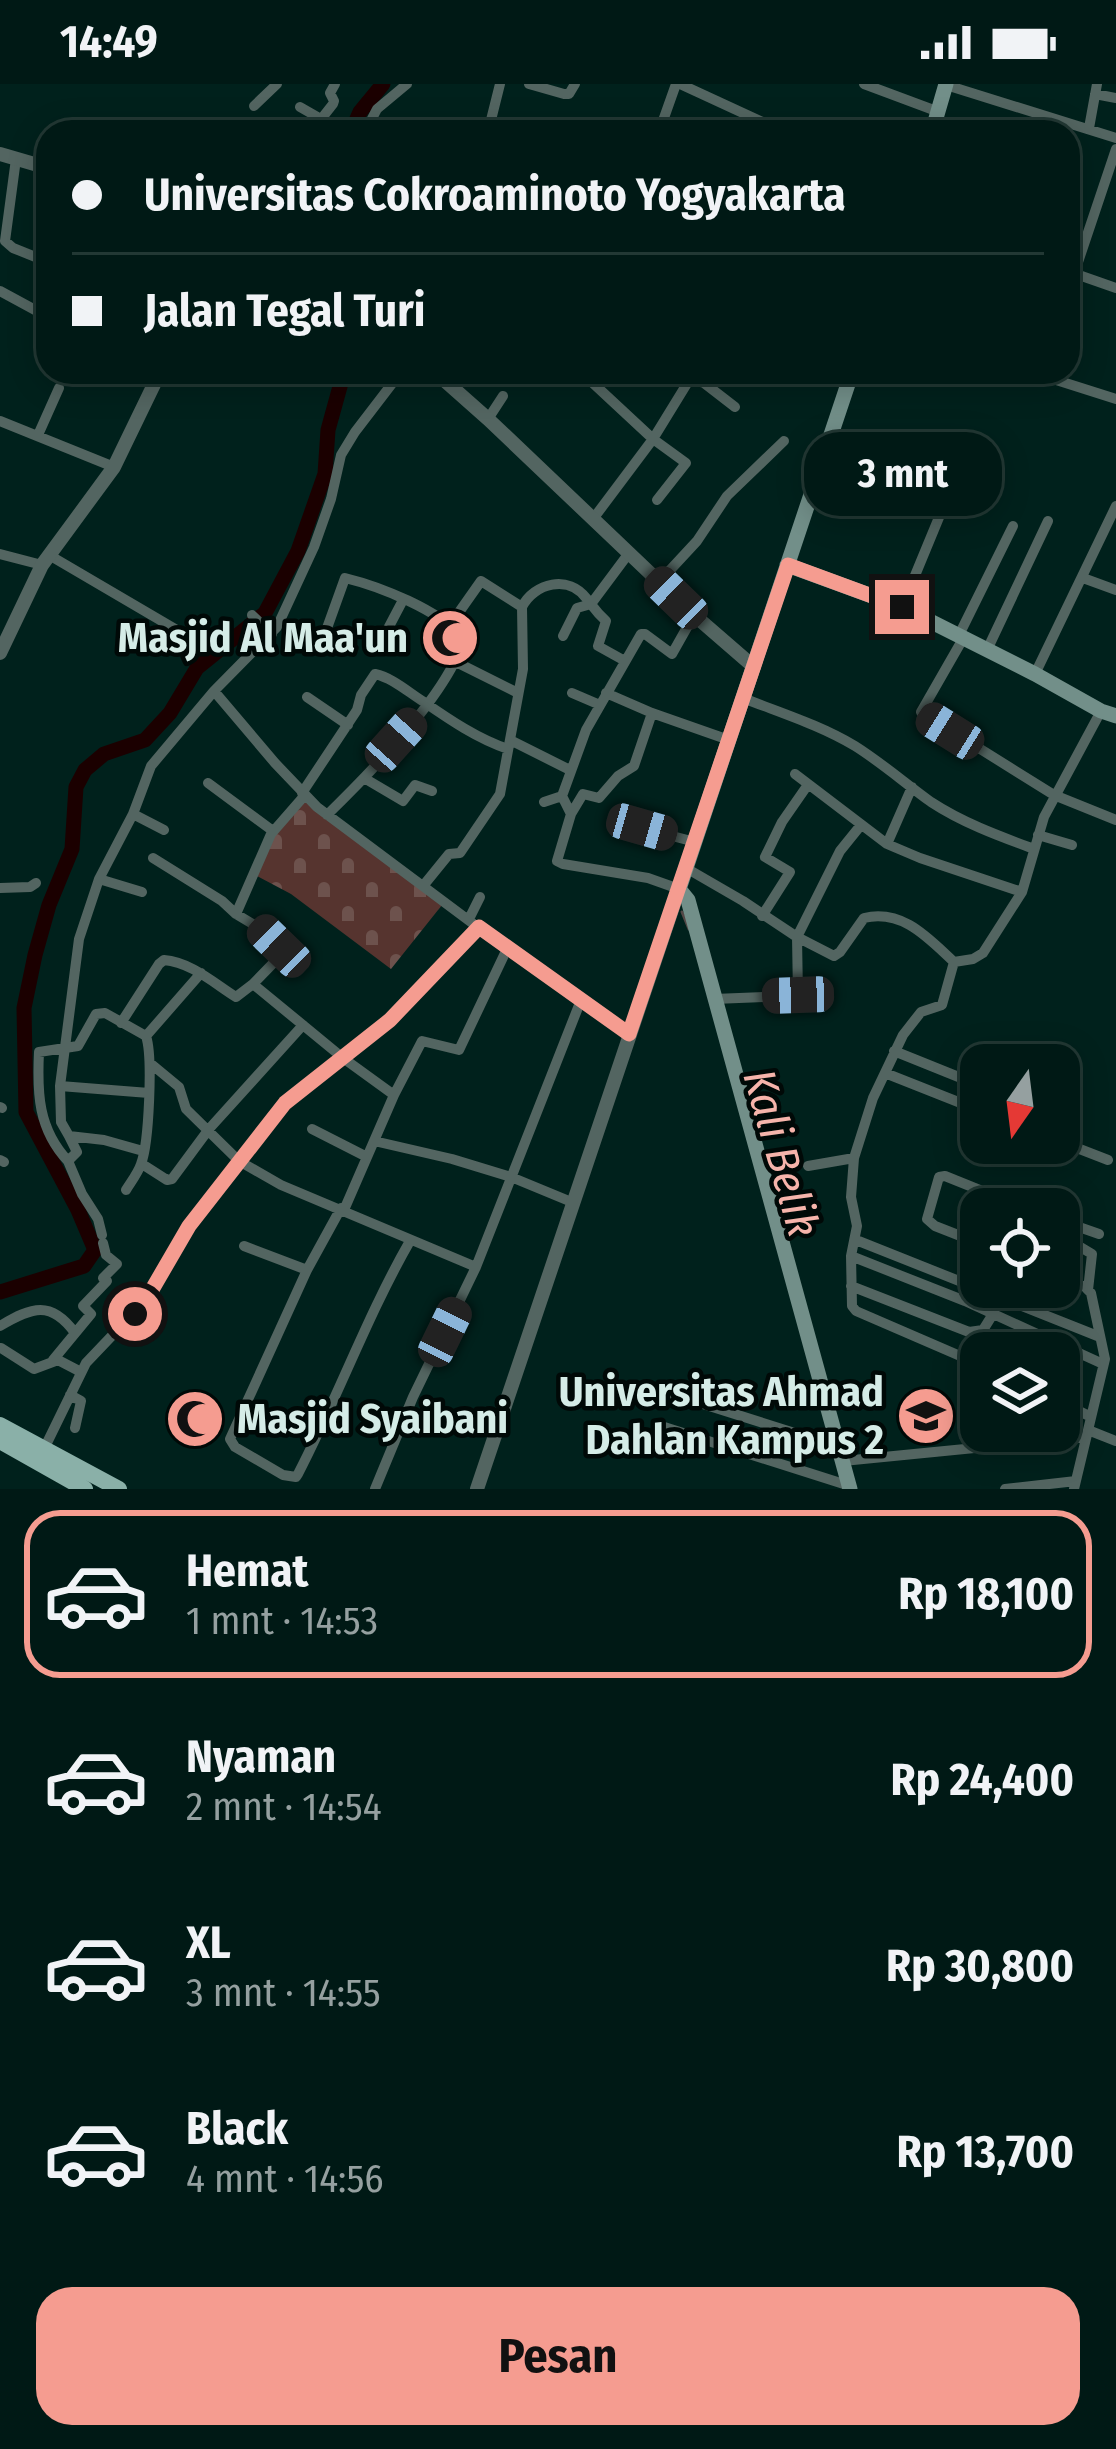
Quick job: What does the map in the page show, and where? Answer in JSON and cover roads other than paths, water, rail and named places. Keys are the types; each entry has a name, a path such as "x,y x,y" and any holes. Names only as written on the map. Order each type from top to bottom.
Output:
{"main road":[{"path":"936,120 946,84"},
{"path":"848,384 679,889 688,900 850,1487"},
{"path":"801,526 806,561 817,576"},
{"path":"788,565 897,605 1109,714"},
{"path":"775,604 790,586 817,576"},
{"path":"0,1425 44,1449 76,1482"},
{"path":"0,1441 76,1482 119,1489"}],"street":[{"path":"254,106 277,84"},
{"path":"300,107 321,118 334,101 330,93 335,84"},
{"path":"371,120 406,84"},
{"path":"491,120 500,84"},
{"path":"530,84 569,94 574,84"},
{"path":"664,120 678,84 758,120"},
{"path":"864,84 939,112"},
{"path":"946,84 1063,120"},
{"path":"1089,128 1096,89 1116,98"},
{"path":"1080,125 1116,138"},
{"path":"1080,253 1116,149"},
{"path":"8,157 4,241 36,257"},
{"path":"1080,275 1116,288"},
{"path":"0,291 36,310"},
{"path":"0,653 46,560 114,467 154,384"},
{"path":"68,1161 76,1152 61,1122 64,1047 80,939 99,879 134,814 151,766 214,691 271,634 314,547 341,455 392,384"},
{"path":"449,384 754,667"},
{"path":"594,384 686,464 657,500"},
{"path":"593,519 688,384"},
{"path":"705,384 735,407"},
{"path":"1074,384 1116,399"},
{"path":"38,435 59,388"},
{"path":"488,418 503,396"},
{"path":"0,421 114,467"},
{"path":"659,582 697,541 727,496 784,441"},
{"path":"1035,674 1116,506"},
{"path":"880,632 940,515"},
{"path":"987,650 1048,520"},
{"path":"1013,526 921,712 1054,795 1116,820"},
{"path":"0,554 46,560 182,633"},
{"path":"563,636 577,608 591,604 629,554"},
{"path":"1083,578 1116,590"},
{"path":"322,642 344,579 403,600 450,625 464,638 427,705 328,815"},
{"path":"450,625 482,581 522,607"},
{"path":"423,886 449,854 460,853 500,794 523,669 522,607 536,589 550,584 577,590 606,621 597,644 625,661"},
{"path":"383,638 403,600"},
{"path":"572,814 562,796 576,752 625,661 643,633 672,654 694,615"},
{"path":"253,616 271,634"},
{"path":"454,661 518,692"},
{"path":"236,914 273,831 348,725 373,676 378,674 494,744 509,745 570,770"},
{"path":"214,691 303,794 328,815 629,1034"},
{"path":"572,693 652,712 729,740"},
{"path":"308,697 348,725"},
{"path":"743,698 835,735 939,806 1034,849"},
{"path":"477,1489 679,889 556,859 582,795 598,798 634,766 652,712"},
{"path":"954,962 983,953 1022,892 1054,795 1109,714"},
{"path":"794,774 886,844 1022,892"},
{"path":"364,778 404,801 415,785 432,791"},
{"path":"208,784 273,831"},
{"path":"762,916 790,872 765,857 807,786"},
{"path":"886,844 912,787"},
{"path":"544,802 562,796"},
{"path":"134,814 164,830"},
{"path":"631,820 695,842"},
{"path":"714,999 803,995 797,937 840,850 860,825"},
{"path":"1038,836 1072,845"},
{"path":"121,1023 164,960 201,973 233,997 286,950 222,901 153,858"},
{"path":"686,868 797,937 837,956 864,917 886,916 920,931 954,962"},
{"path":"99,879 142,892"},
{"path":"0,888 36,883"},
{"path":"44,1449 86,1363 146,1300 189,1226 239,1161 285,1103 390,1020 474,923 480,897"},
{"path":"410,1240 379,1294 324,1424 296,1477 283,1475 236,1447 230,1439 307,1270 342,1209 422,1041 459,1050 507,949"},
{"path":"954,962 941,1007 921,1012 894,1051 873,1098 854,1158 851,1197 856,1240 851,1286 856,1311 960,1356"},
{"path":"126,1190 142,1157 150,1063 146,1036 201,973"},
{"path":"253,984 394,1095"},
{"path":"375,1489 476,1267 581,1000"},
{"path":"1,1348 34,1369 53,1360 91,1315 83,1306 118,1264 106,1255 98,1219 43,1120 39,1052 78,1046 97,1014 105,1013 146,1036"},
{"path":"68,1136 104,1140 142,1157 167,1180 172,1179 208,1129 303,1025"},
{"path":"894,1051 960,1078"},
{"path":"150,1063 178,1087 186,1109 239,1161 281,1185 476,1267"},
{"path":"885,1073 960,1103"},
{"path":"60,1086 149,1093"},
{"path":"312,1129 367,1157"},
{"path":"374,1141 511,1177 574,1203"},
{"path":"1080,1150 1108,1160"},
{"path":"808,1166 854,1158"},
{"path":"960,1236 927,1220 939,1177 975,1188"},
{"path":"1080,1227 1100,1234"},
{"path":"856,1240 1100,1337"},
{"path":"244,1246 307,1270"},
{"path":"1005,1489 1075,1485 1108,1362 1088,1290 1092,1254 1080,1247"},
{"path":"851,1256 1108,1362"},
{"path":"851,1286 969,1332 983,1330 993,1314"},
{"path":"1080,1286 1088,1290"},
{"path":"0,1326 31,1310 42,1310 60,1315 75,1334"},
{"path":"53,1360 81,1372"},
{"path":"665,1392 841,1454 1088,1428"},
{"path":"70,1395 82,1404 75,1428"},
{"path":"1080,1421 1116,1441"},
{"path":"658,1425 850,1487"},
{"path":"275,1489 283,1475"}],"waterway":[{"path":"356,120 383,84"},
{"path":"0,1292 84,1266 95,1250 26,1112 24,1008 49,905 72,849 76,787 85,770 104,754 145,740 170,713 197,668 265,613 298,551 325,474 328,430 341,384"},
{"name":"Kali Belik","path":"682,912 689,929"}],"place":[{"name":"Masjid Al Maa'un","path":"450,638"},
{"name":"Universitas Ahmad Dahlan Kampus 2","path":"926,1416"},
{"name":"Masjid Syaibani","path":"195,1419"}]}
